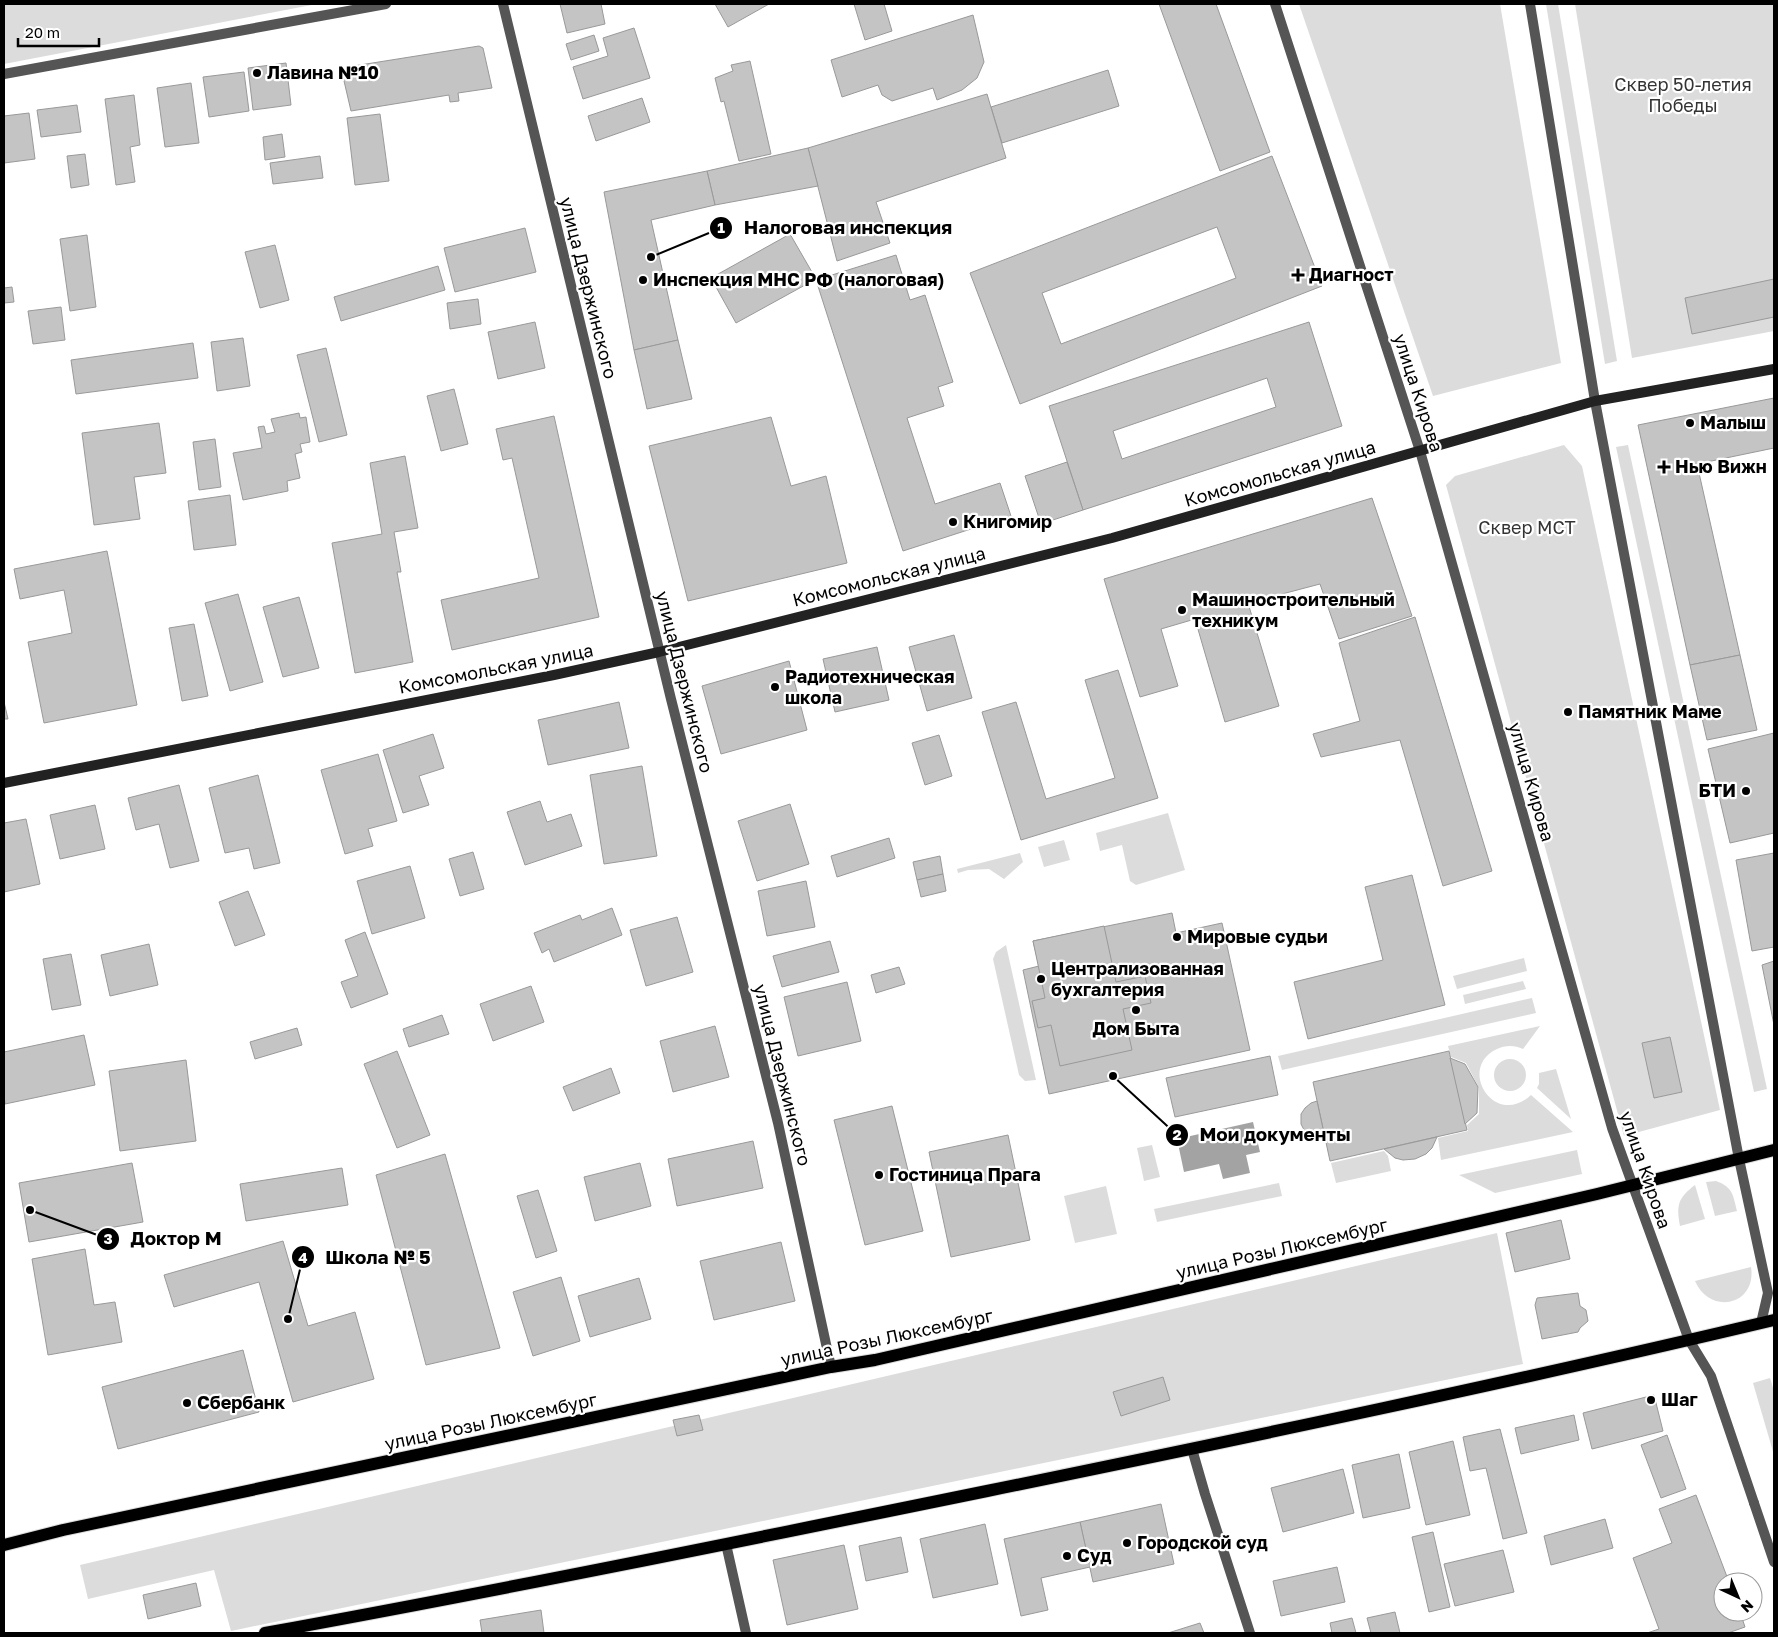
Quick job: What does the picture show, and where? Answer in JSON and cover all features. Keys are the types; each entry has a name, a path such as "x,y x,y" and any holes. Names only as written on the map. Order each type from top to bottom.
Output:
{"main road":[{"name":"Комсомольская улица","path":"4,783 554,675 659,652 1112,538 1595,401 1774,369"},
{"name":"улица Розы Люксембург","path":"4,1545 72,1528 884,1358 1633,1186 1774,1150"},
{"path":"265,1633 455,1598 1192,1449 1774,1320"}],"street":[{"path":"4,74 386,4"},
{"name":"улица Дзержинского","path":"503,4 659,652 778,1123 831,1368"},
{"name":"улица Кирова","path":"1275,4 1420,451 1612,1128 1689,1340 1711,1376 1774,1562"},
{"path":"1530,4 1595,401 1739,1159 1768,1293 1761,1323"},
{"path":"1192,1449 1250,1633"},
{"path":"726,1544 746,1633"}],"green space":[{"path":"4,4 317,4 4,64"},
{"path":"1299,4 1500,4 1561,363 1433,396"},
{"path":"1546,4 1558,4 1617,361 1605,364"},
{"name":"Сквер 50-летия Победы","path":"1575,4 1774,4 1774,331 1632,358"},
{"name":"Сквер МСТ","path":"1564,445 1582,466 1720,1110 1624,1136 1446,485 1455,476"},
{"path":"1628,445 1767,1089 1754,1092 1616,447"},
{"path":"1168,813 1185,870 1136,885 1130,881 1122,845 1100,851 1096,833"},
{"path":"1064,840 1070,860 1044,867 1038,847"},
{"path":"1020,853 1023,862 1004,879 989,869 968,870 958,873 957,869"},
{"path":"1006,945 1036,1080 1025,1081 1019,1075 993,959 996,952"},
{"path":"1524,958 1527,971 1457,989 1453,976"},
{"path":"1523,981 1526,989 1465,1004 1463,995"},
{"path":"1532,998 1536,1013 1282,1070 1278,1056"},
{"path":"1540,1026 1523,1049 1507,1046 1497,1049 1485,1058 1480,1069 1480,1081 1485,1092 1494,1100 1505,1105 1518,1104 1531,1095 1573,1132 1441,1160 1438,1138 1468,1131 1467,1125 1479,1114 1479,1088 1466,1063 1451,1057 1448,1046"},
{"path":"1510,1059 1516,1060 1521,1064 1525,1069 1525,1081 1521,1086 1516,1090 1510,1091 1504,1090 1499,1086 1495,1081 1494,1075 1495,1069 1499,1064 1504,1060"},
{"path":"1556,1069 1571,1119 1537,1088 1539,1073"},
{"path":"1152,1145 1160,1177 1144,1181 1137,1148"},
{"path":"1577,1150 1582,1174 1495,1193 1459,1175"},
{"path":"1384,1151 1388,1156 1391,1171 1336,1183 1331,1163"},
{"path":"1716,1181 1729,1189 1737,1211 1715,1216 1706,1182"},
{"path":"1279,1183 1282,1196 1157,1222 1154,1209"},
{"path":"1695,1185 1705,1219 1680,1226 1678,1213 1680,1202 1685,1194"},
{"path":"1106,1186 1117,1234 1075,1243 1064,1196"},
{"path":"1497,1233 1523,1364 231,1631 214,1570 88,1599 80,1565"},
{"path":"1751,1267 1751,1280 1747,1290 1740,1297 1731,1301 1721,1302 1711,1299 1702,1292 1695,1281"},
{"path":"1770,1378 1774,1391 1774,1455 1753,1383"}],"shaded area":[{"path":"1253,1122 1260,1152 1246,1155 1250,1173 1223,1179 1219,1164 1184,1172 1177,1139"}],"building":[{"path":"560,4 601,4 605,24 567,33"},
{"path":"715,4 769,4 728,27"},
{"path":"854,4 884,4 892,31 865,40"},
{"path":"1159,4 1216,4 1270,152 1220,171"},
{"path":"973,15 984,62 977,78 962,90 937,100 933,88 892,101 882,95 878,85 842,97 831,60"},
{"path":"634,28 650,78 583,99 573,67 608,56 603,38"},
{"path":"594,35 599,51 571,60 566,44"},
{"path":"479,46 483,48 492,88 458,93 459,101 450,102 449,95 351,111 341,68"},
{"path":"750,61 771,154 739,161 724,101 721,102 715,78 733,71 731,65"},
{"path":"286,63 291,105 253,110 248,68"},
{"path":"1108,70 1119,106 1002,143 991,107"},
{"path":"244,72 249,111 209,117 203,77"},
{"path":"191,83 199,143 165,147 157,88"},
{"path":"987,94 1006,158 876,202 890,243 837,261 808,148"},
{"path":"134,95 140,145 130,147 135,182 116,185 105,99"},
{"path":"642,98 650,122 596,141 588,116"},
{"path":"77,105 81,132 41,137 37,110"},
{"path":"29,113 35,159 4,163 4,116"},
{"path":"380,114 389,181 355,185 347,118"},
{"path":"282,134 285,157 265,160 263,137"},
{"path":"808,148 818,186 715,205 707,171"},
{"path":"85,154 89,185 71,188 67,156"},
{"path":"320,156 323,178 273,184 270,163"},
{"path":"1272,156 1322,286 1020,404 970,273","holes":["1217,227 1236,278 1061,344 1042,293"]},
{"name":"Инспекция МНС РФ (налоговая)","path":"707,171 715,205 651,220 678,340 634,350 604,192"},
{"path":"525,228 536,272 455,292 444,248"},
{"path":"790,234 816,279 736,323 711,278"},
{"path":"87,235 96,307 70,311 60,239"},
{"path":"275,245 289,300 260,308 245,252"},
{"path":"896,255 910,300 925,295 953,382 938,387 944,406 907,418 935,504 1000,483 1011,516 903,551 816,280"},
{"path":"438,266 445,290 341,321 334,297"},
{"path":"1774,279 1774,317 1692,334 1685,298"},
{"path":"12,287 14,302 4,303 4,288"},
{"path":"478,299 481,324 450,329 447,303"},
{"path":"61,307 65,340 33,344 28,311"},
{"path":"535,322 545,368 498,379 488,332"},
{"path":"1309,322 1342,426 1083,510 1049,406","holes":["1267,378 1276,407 1122,459 1113,431"]},
{"path":"243,338 250,386 217,391 211,342"},
{"path":"678,340 692,399 647,409 634,350"},
{"path":"193,343 198,378 76,394 71,360"},
{"path":"326,348 347,435 319,442 297,355"},
{"path":"454,389 468,444 441,451 427,396"},
{"path":"1774,398 1774,448 1697,464 1740,655 1690,665 1638,425"},
{"path":"299,413 300,418 306,417 310,442 300,444 302,452 295,454 300,478 287,481 288,491 243,500 233,453 262,448 258,427 264,426 266,434 275,432 271,419"},
{"path":"554,416 599,617 452,650 441,600 539,578 512,458 503,460 496,429"},
{"path":"771,417 791,486 826,476 847,563 688,601 649,446"},
{"path":"159,423 166,473 134,477 140,519 94,525 82,433"},
{"path":"215,439 221,487 199,490 193,442"},
{"path":"405,456 418,528 394,532 401,572 397,572 413,662 355,673 332,543 382,534 370,463"},
{"path":"1067,462 1083,510 1041,524 1025,476"},
{"path":"230,495 236,545 194,550 188,501"},
{"name":"Машиностроительный техникум","path":"1372,498 1412,616 1339,639 1320,584 1248,603 1279,706 1225,722 1195,619 1161,629 1178,686 1140,697 1104,579"},
{"path":"107,551 137,705 44,723 28,642 72,633 64,590 20,599 14,569"},
{"path":"238,594 263,682 230,691 205,603"},
{"path":"299,597 319,668 283,677 263,607"},
{"path":"1415,617 1492,871 1443,886 1400,740 1321,757 1313,734 1360,721 1339,643"},
{"path":"194,624 208,696 182,701 169,628"},
{"path":"954,635 972,698 927,711 909,647"},
{"path":"877,647 889,700 835,712 823,659"},
{"path":"1740,655 1757,730 1707,740 1690,665"},
{"path":"789,661 807,730 721,754 702,686"},
{"path":"1118,670 1158,798 1021,840 982,712 1016,702 1046,799 1115,778 1085,680"},
{"path":"4,702 8,719 4,719"},
{"path":"619,702 629,748 548,765 538,720"},
{"name":"БТИ","path":"1774,733 1774,833 1730,843 1708,749"},
{"path":"433,734 444,768 419,776 429,805 403,813 383,750"},
{"path":"939,735 952,776 925,785 912,743"},
{"path":"378,754 397,821 368,829 373,846 345,854 321,770"},
{"path":"642,766 657,856 604,864 590,775"},
{"path":"258,775 280,863 254,869 249,848 225,853 209,788"},
{"path":"179,785 199,861 170,868 159,824 136,830 128,798"},
{"path":"540,801 547,822 571,814 582,846 525,865 507,812"},
{"path":"790,804 809,864 757,881 738,821"},
{"path":"95,805 105,849 60,859 50,815"},
{"path":"26,819 40,884 4,892 4,823"},
{"path":"889,838 895,858 837,877 831,856"},
{"path":"473,852 484,889 460,896 449,859"},
{"path":"1774,853 1774,947 1752,951 1736,860"},
{"path":"940,856 943,874 917,880 913,862"},
{"path":"410,866 425,918 372,934 357,881"},
{"path":"943,874 946,891 921,897 917,880"},
{"path":"1412,875 1445,1005 1308,1039 1294,982 1383,960 1365,887"},
{"path":"806,881 815,927 767,936 758,891"},
{"path":"248,891 265,935 235,946 219,902"},
{"path":"612,908 622,935 554,962 549,949 542,953 534,933 580,915 582,920"},
{"name":"Дом Быта","path":"1172,913 1176,933 1222,923 1250,1050 1049,1094 1023,970 1039,966 1033,941"},
{"path":"677,917 693,972 646,986 630,930"},
{"path":"1104,926 1116,982 1145,976 1151,1003 1123,1009 1132,1050 1060,1066 1051,1025 1038,1028 1032,1001 1045,998 1033,941"},
{"path":"365,932 388,994 351,1008 341,982 358,976 345,940"},
{"path":"830,941 839,972 782,987 773,956"},
{"path":"149,944 158,985 110,996 101,955"},
{"path":"71,954 81,1005 52,1010 43,959"},
{"path":"1774,961 1774,1025 1762,965"},
{"path":"899,967 905,984 876,993 871,975"},
{"path":"847,982 861,1041 798,1056 784,997"},
{"path":"531,986 544,1022 493,1041 480,1004"},
{"path":"442,1015 449,1034 409,1047 403,1029"},
{"path":"715,1026 729,1077 673,1092 660,1041"},
{"path":"297,1028 302,1045 255,1059 250,1042"},
{"path":"84,1035 95,1085 5,1104 4,1052"},
{"path":"1670,1037 1682,1092 1654,1098 1642,1043"},
{"path":"397,1051 430,1135 397,1148 364,1064"},
{"path":"1449,1051 1467,1130 1330,1161 1313,1082"},
{"path":"1270,1056 1278,1095 1175,1117 1166,1078"},
{"path":"1450,1058 1465,1064 1478,1087 1477,1113 1465,1124"},
{"path":"186,1060 196,1141 120,1151 109,1071"},
{"path":"611,1068 620,1093 573,1111 563,1087"},
{"path":"1317,1101 1325,1138 1311,1137 1305,1132 1301,1124 1301,1114 1305,1108"},
{"name":"Гостиница Прага","path":"892,1106 923,1231 865,1245 834,1120"},
{"path":"1008,1135 1030,1240 951,1257 929,1152"},
{"path":"1437,1137 1432,1148 1426,1154 1415,1159 1403,1160 1395,1158 1384,1149"},
{"path":"753,1141 763,1188 677,1206 668,1159"},
{"path":"445,1154 500,1348 426,1365 376,1175"},
{"path":"132,1163 143,1222 29,1242 19,1183"},
{"path":"640,1163 651,1206 595,1221 584,1177"},
{"path":"342,1168 348,1205 246,1221 240,1184"},
{"path":"538,1190 557,1251 536,1258 517,1196"},
{"path":"1561,1220 1570,1259 1515,1272 1506,1233"},
{"path":"283,1241 308,1326 355,1312 374,1379 293,1402 259,1282 174,1307 164,1275"},
{"path":"781,1242 795,1301 714,1320 700,1261"},
{"path":"85,1249 94,1305 115,1302 122,1342 48,1355 32,1259"},
{"path":"561,1277 580,1341 533,1356 513,1292"},
{"path":"639,1278 651,1319 590,1337 578,1296"},
{"path":"1578,1293 1580,1306 1586,1310 1588,1321 1578,1332 1542,1339 1535,1305 1537,1298"},
{"path":"243,1350 259,1412 118,1449 102,1387"},
{"path":"1163,1377 1170,1400 1121,1416 1113,1392"},
{"path":"1654,1395 1663,1431 1592,1449 1583,1413"},
{"path":"699,1415 703,1430 677,1436 673,1420"},
{"path":"1574,1415 1579,1440 1521,1454 1515,1428"},
{"path":"1500,1429 1527,1533 1503,1539 1486,1468 1470,1471 1463,1437"},
{"path":"1667,1435 1686,1489 1661,1498 1641,1445"},
{"path":"1453,1441 1470,1515 1426,1525 1409,1452"},
{"path":"1399,1454 1410,1508 1363,1518 1352,1465"},
{"path":"1343,1469 1354,1513 1283,1532 1271,1488"},
{"path":"1696,1495 1725,1572 1713,1572 1713,1622 1743,1622 1745,1627 1728,1633 1647,1633 1659,1629 1633,1558 1672,1543 1659,1509"},
{"name":"Городской суд","path":"1161,1504 1174,1564 1093,1582 1080,1522"},
{"path":"1605,1519 1613,1548 1551,1565 1544,1536"},
{"path":"1080,1522 1090,1567 1041,1578 1048,1610 1021,1616 1004,1539"},
{"path":"985,1524 998,1584 933,1598 920,1539"},
{"path":"1433,1532 1450,1607 1429,1612 1412,1537"},
{"path":"901,1537 908,1572 866,1581 859,1546"},
{"path":"844,1545 858,1609 787,1625 773,1560"},
{"path":"1503,1550 1514,1592 1455,1606 1444,1564"},
{"path":"1337,1567 1345,1602 1281,1616 1273,1581"},
{"path":"196,1583 201,1606 148,1619 143,1595"},
{"path":"541,1610 544,1633 482,1633 480,1620"},
{"path":"1395,1612 1400,1633 1371,1633 1367,1618"},
{"path":"1352,1618 1356,1633 1332,1633 1330,1623"},
{"path":"1200,1623 1204,1633 1168,1633"}],"place":[{"name":"Лавина №10","path":"257,73"},
{"name":"Налоговая инспекция","path":"651,257"},
{"name":"Диагност","path":"1298,275"},
{"name":"Инспекция МНС РФ (налоговая)","path":"643,280"},
{"name":"Малыш","path":"1690,423"},
{"name":"Нью Вижн","path":"1664,467"},
{"name":"Книгомир","path":"953,522"},
{"name":"Машиностроительный техникум","path":"1182,610"},
{"name":"Радиотехническая школа","path":"775,687"},
{"name":"Памятник Маме","path":"1568,712"},
{"name":"БТИ","path":"1746,791"},
{"name":"Мировые судьи","path":"1177,937"},
{"name":"Централизованная бухгалтерия","path":"1041,979"},
{"name":"Дом Быта","path":"1136,1010"},
{"name":"Мои документы","path":"1113,1076"},
{"name":"Гостиница Прага","path":"879,1175"},
{"name":"Доктор М","path":"30,1210"},
{"name":"Школа № 5","path":"288,1319"},
{"name":"Шаг","path":"1651,1400"},
{"name":"Сбербанк","path":"187,1403"},
{"name":"Городской суд","path":"1127,1543"},
{"name":"Суд","path":"1067,1556"}]}
